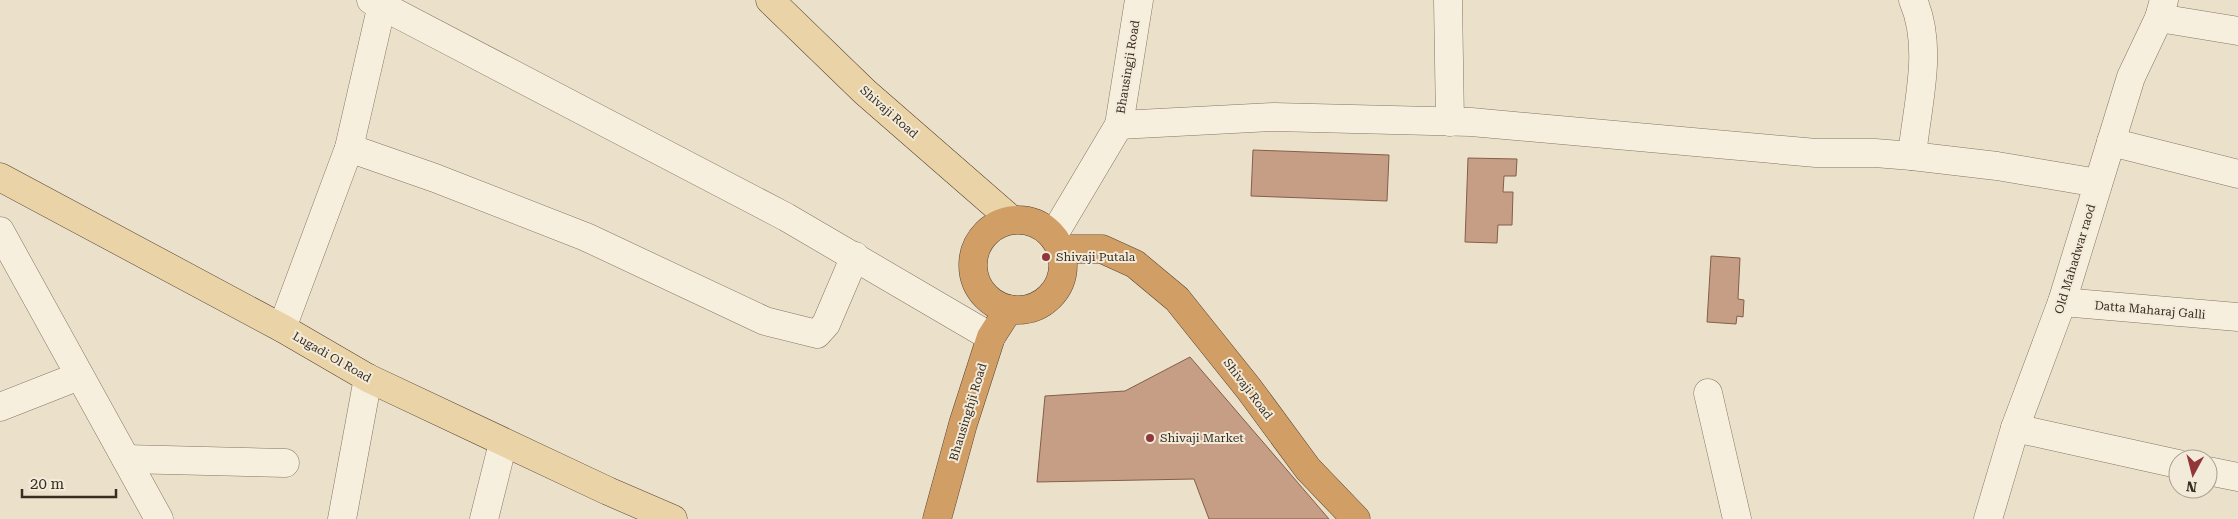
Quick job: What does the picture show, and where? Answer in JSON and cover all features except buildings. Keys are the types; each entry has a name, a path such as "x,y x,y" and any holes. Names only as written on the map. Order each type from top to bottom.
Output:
{"highway":[{"path":"1012,220 1027,220 1041,226 1056,242 1064,263 1062,278 1056,292 1045,302 1032,309 1017,311 989,300 978,289 973,275 972,260 977,246 985,233 998,224 1012,220"},
{"name":"Shivaji Road","path":"1056,242 1102,249 1135,264 1177,298 1249,389 1308,469 1356,519"},
{"name":"Bhausinghji Road","path":"937,519 963,424 991,337 1009,309"}],"main road":[{"name":"Shivaji Road","path":"770,0 865,92 1012,220"},
{"name":"Lugadi Ol Road","path":"0,177 282,328 368,378 503,443 673,519"}],"street":[{"name":"Bhausingji Road","path":"1056,242 1119,125 1139,0"},
{"path":"1448,0 1450,122"},
{"path":"1912,156 1924,61 1921,18 1913,0"},
{"path":"282,328 349,148 378,2 786,217 991,337"},
{"path":"2162,9 2238,31"},
{"name":"Old Mahadwar raod","path":"1988,519 2015,428 2062,302 2132,78 2162,9"},
{"path":"1119,125 1274,118 1450,122 1816,153 1875,153 1912,156 1997,166 2098,183"},
{"path":"2111,142 2238,174"},
{"path":"349,148 435,178 586,237 765,321 804,332 817,334 826,324 855,256"},
{"path":"0,231 160,519"},
{"name":"Datta Maharaj Galli","path":"2062,302 2238,317"},
{"path":"0,407 79,376"},
{"path":"342,519 368,378"},
{"path":"1708,393 1737,519"},
{"path":"2015,428 2168,462"},
{"path":"484,519 503,443"},
{"path":"126,459 284,463"},
{"path":"2218,473 2238,477"}],"place":[{"name":"Shivaji Putala","path":"1046,257"},
{"name":"Shivaji Market","path":"1150,438"}]}
